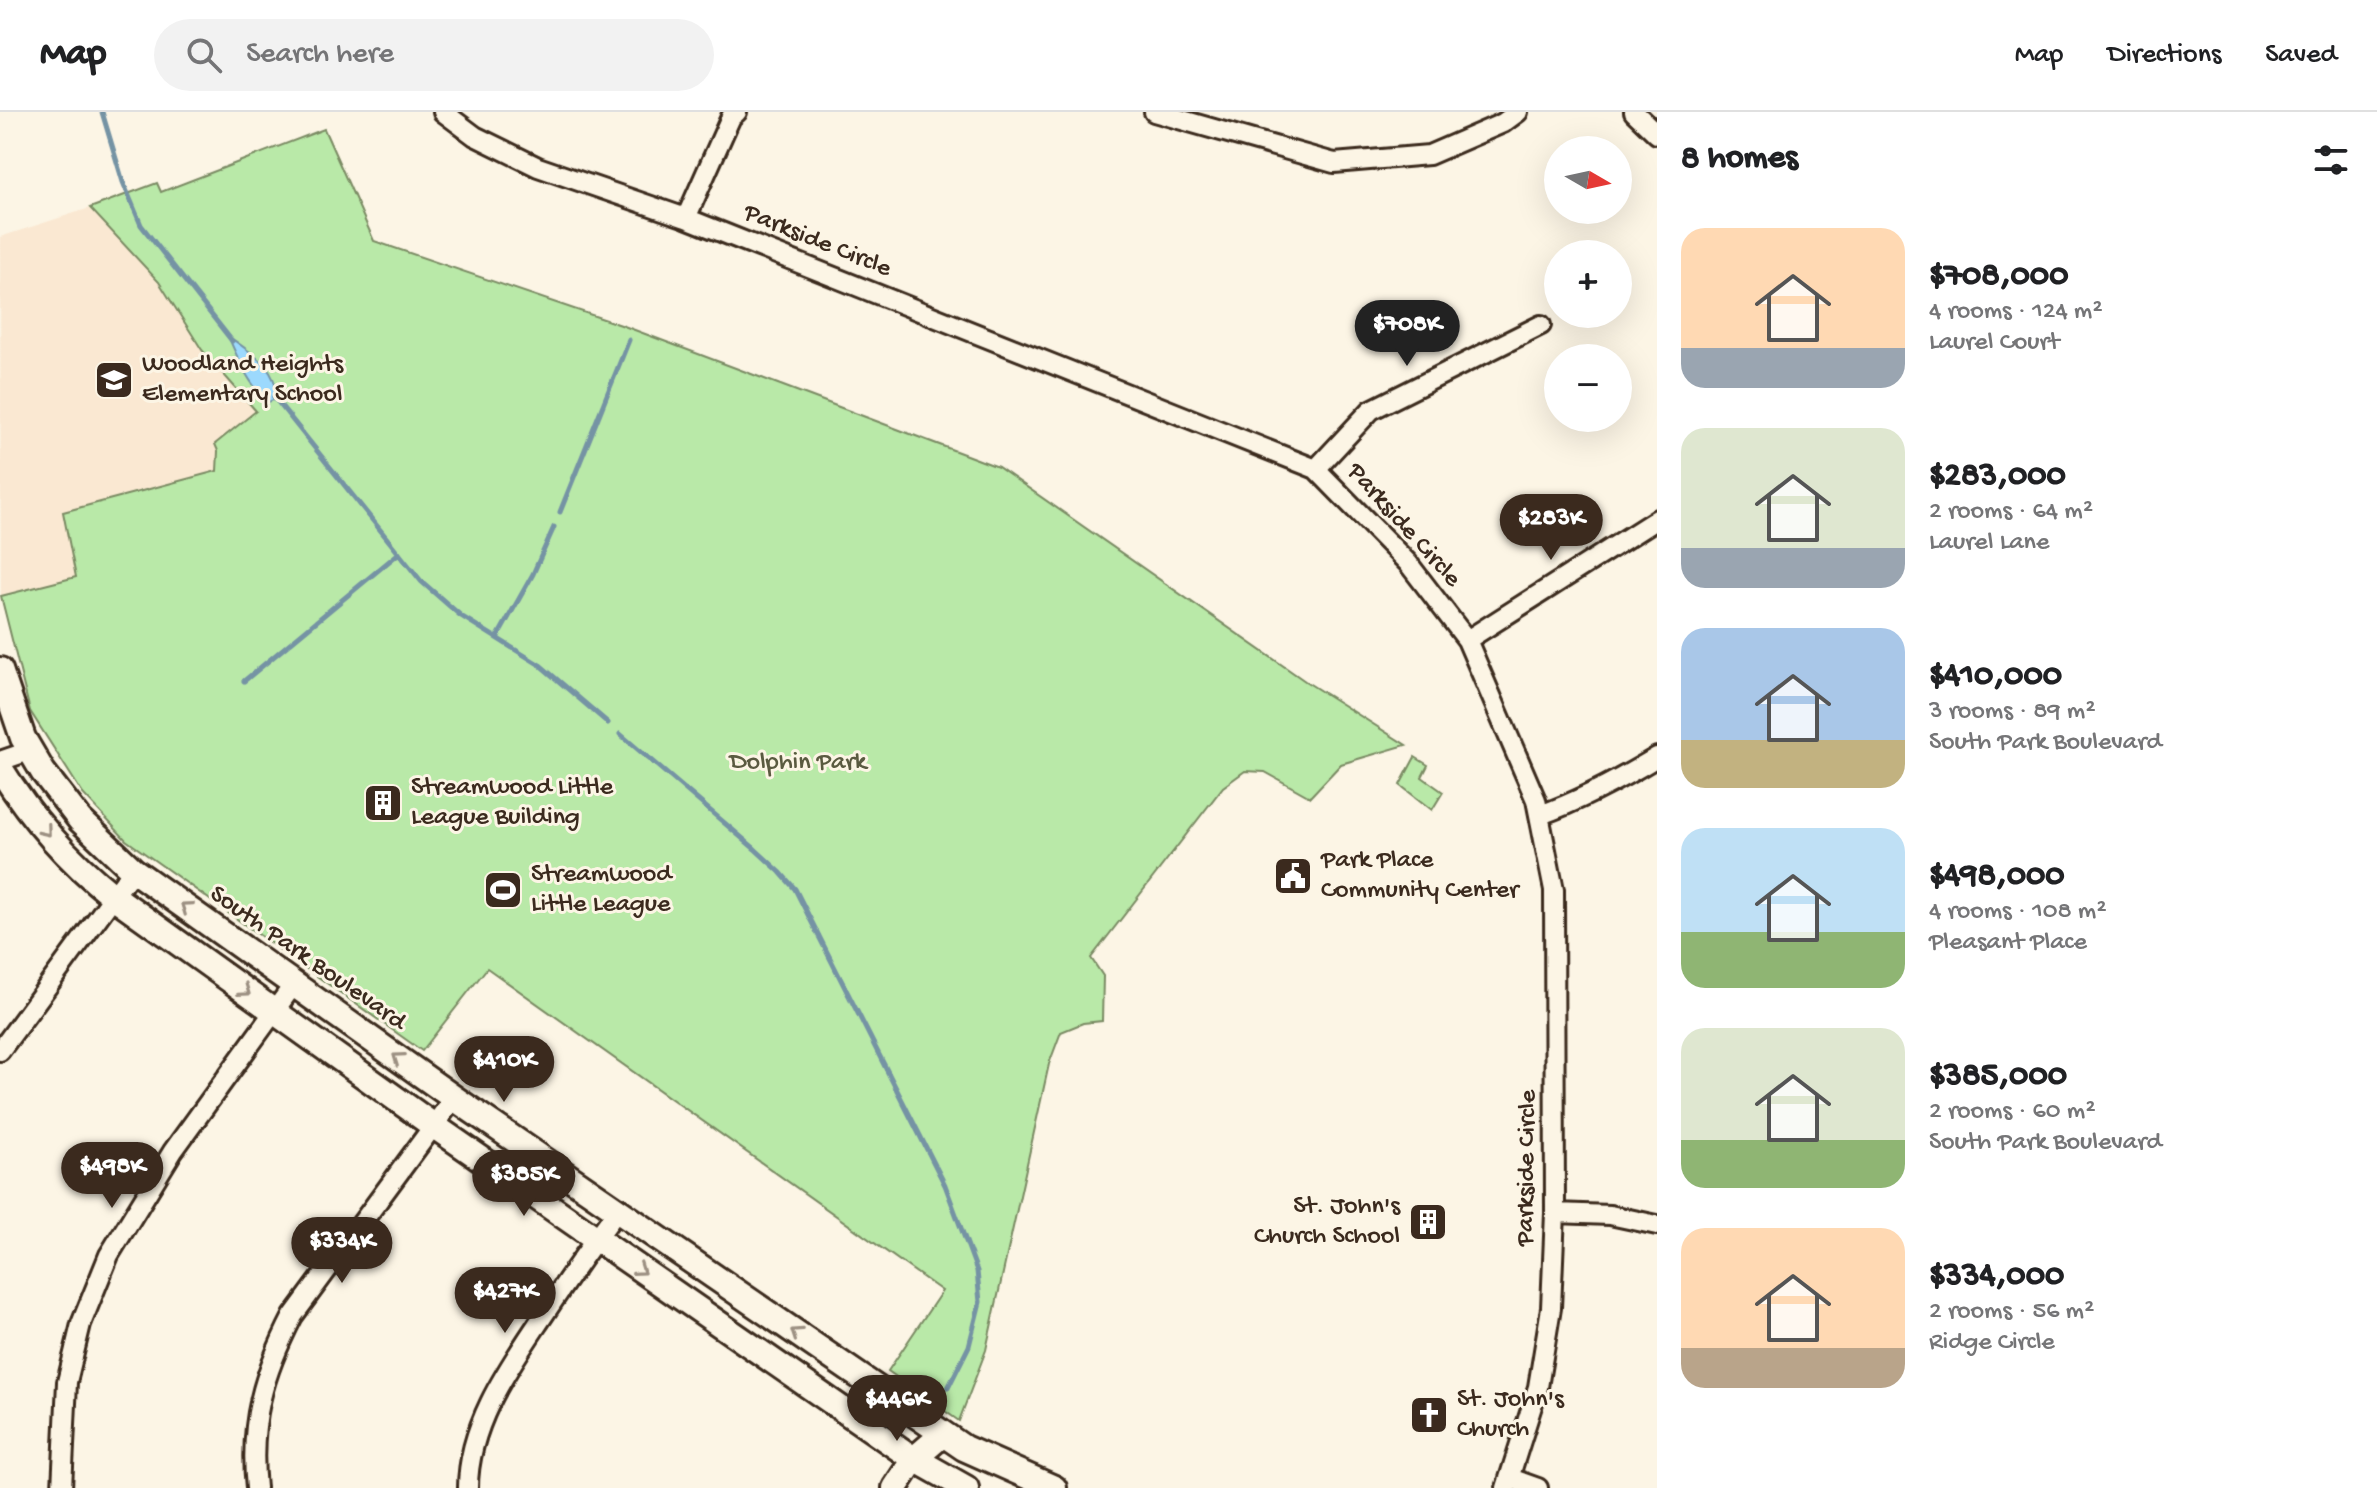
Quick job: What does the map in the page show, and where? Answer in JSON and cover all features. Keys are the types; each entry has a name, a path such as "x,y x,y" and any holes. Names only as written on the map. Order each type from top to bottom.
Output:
{"street":[{"name":"Parkside Circle","path":"443,112 475,136 538,167 686,218 1316,469 1408,563 1467,640 1540,815 1554,890 1555,1213 1551,1308 1538,1387 1508,1483"},
{"path":"686,218 731,117 737,112"},
{"path":"1154,112 1334,163 1429,155 1503,123 1518,112"},
{"path":"1634,112 1657,134"},
{"path":"1316,469 1371,410 1541,325"},
{"path":"1467,640 1657,519"},
{"name":"South Park Boulevard","path":"0,670 29,751 80,820 133,870 454,1098 943,1434 964,1448 1054,1488"},
{"path":"0,761 29,751"},
{"path":"1540,815 1604,788 1657,757"},
{"path":"0,768 55,842 113,896 434,1126 949,1485 964,1448"},
{"path":"0,1051 133,870"},
{"path":"62,1488 67,1382 81,1324 109,1255 173,1151 294,984"},
{"path":"256,1488 253,1457 257,1416 263,1383 276,1349 293,1316 454,1098"},
{"path":"468,1488 475,1442 487,1409 511,1363 617,1211"},
{"path":"1555,1213 1610,1215 1657,1225"},
{"path":"895,1488 914,1459 943,1434"},
{"path":"1508,1483 1538,1488"}],"shaded area":[{"name":"Woodland Heights Elementary School","path":"90,208 159,282 202,350 256,411 215,444 218,451 217,471 171,485 76,577 1,596 0,237"}],"green space":[{"name":"Dolphin Park","path":"324,129 374,241 624,326 998,467 1305,681 1406,745 1341,764 1310,797 1265,772 1245,771 1223,787 1091,958 1103,976 1102,1021 1083,1023 1061,1032 1049,1064 986,1350 959,1421 888,1371 942,1291 487,968 422,1051 126,840 83,794 30,711 1,596 76,577 63,512 217,471 218,451 215,444 256,411 202,350 159,282 90,208 157,183 161,192"},
{"path":"1415,757 1428,765 1422,777 1443,792 1432,810 1400,785"}],"water":[{"path":"228,336 262,362 273,379 276,399 268,402 255,387"}],"waterway":[{"path":"102,112 123,182 141,225 232,341"},
{"path":"560,512 629,340"},
{"path":"274,397 421,581 461,616 540,665 608,723"},
{"path":"497,638 533,574 554,527"},
{"path":"244,681 399,553"},
{"path":"620,734 755,849 795,889 945,1185 977,1271 980,1302 969,1346 948,1388"}],"place":[{"name":"Woodland Heights Elementary School","path":"114,380"},
{"name":"Streamwood Little League Building","path":"383,803"},
{"name":"Park Place Community Center","path":"1293,876"},
{"name":"Streamwood Little League","path":"503,890"},
{"name":"St. John's Church School","path":"1428,1222"},
{"name":"St. John's Church","path":"1429,1415"}]}
